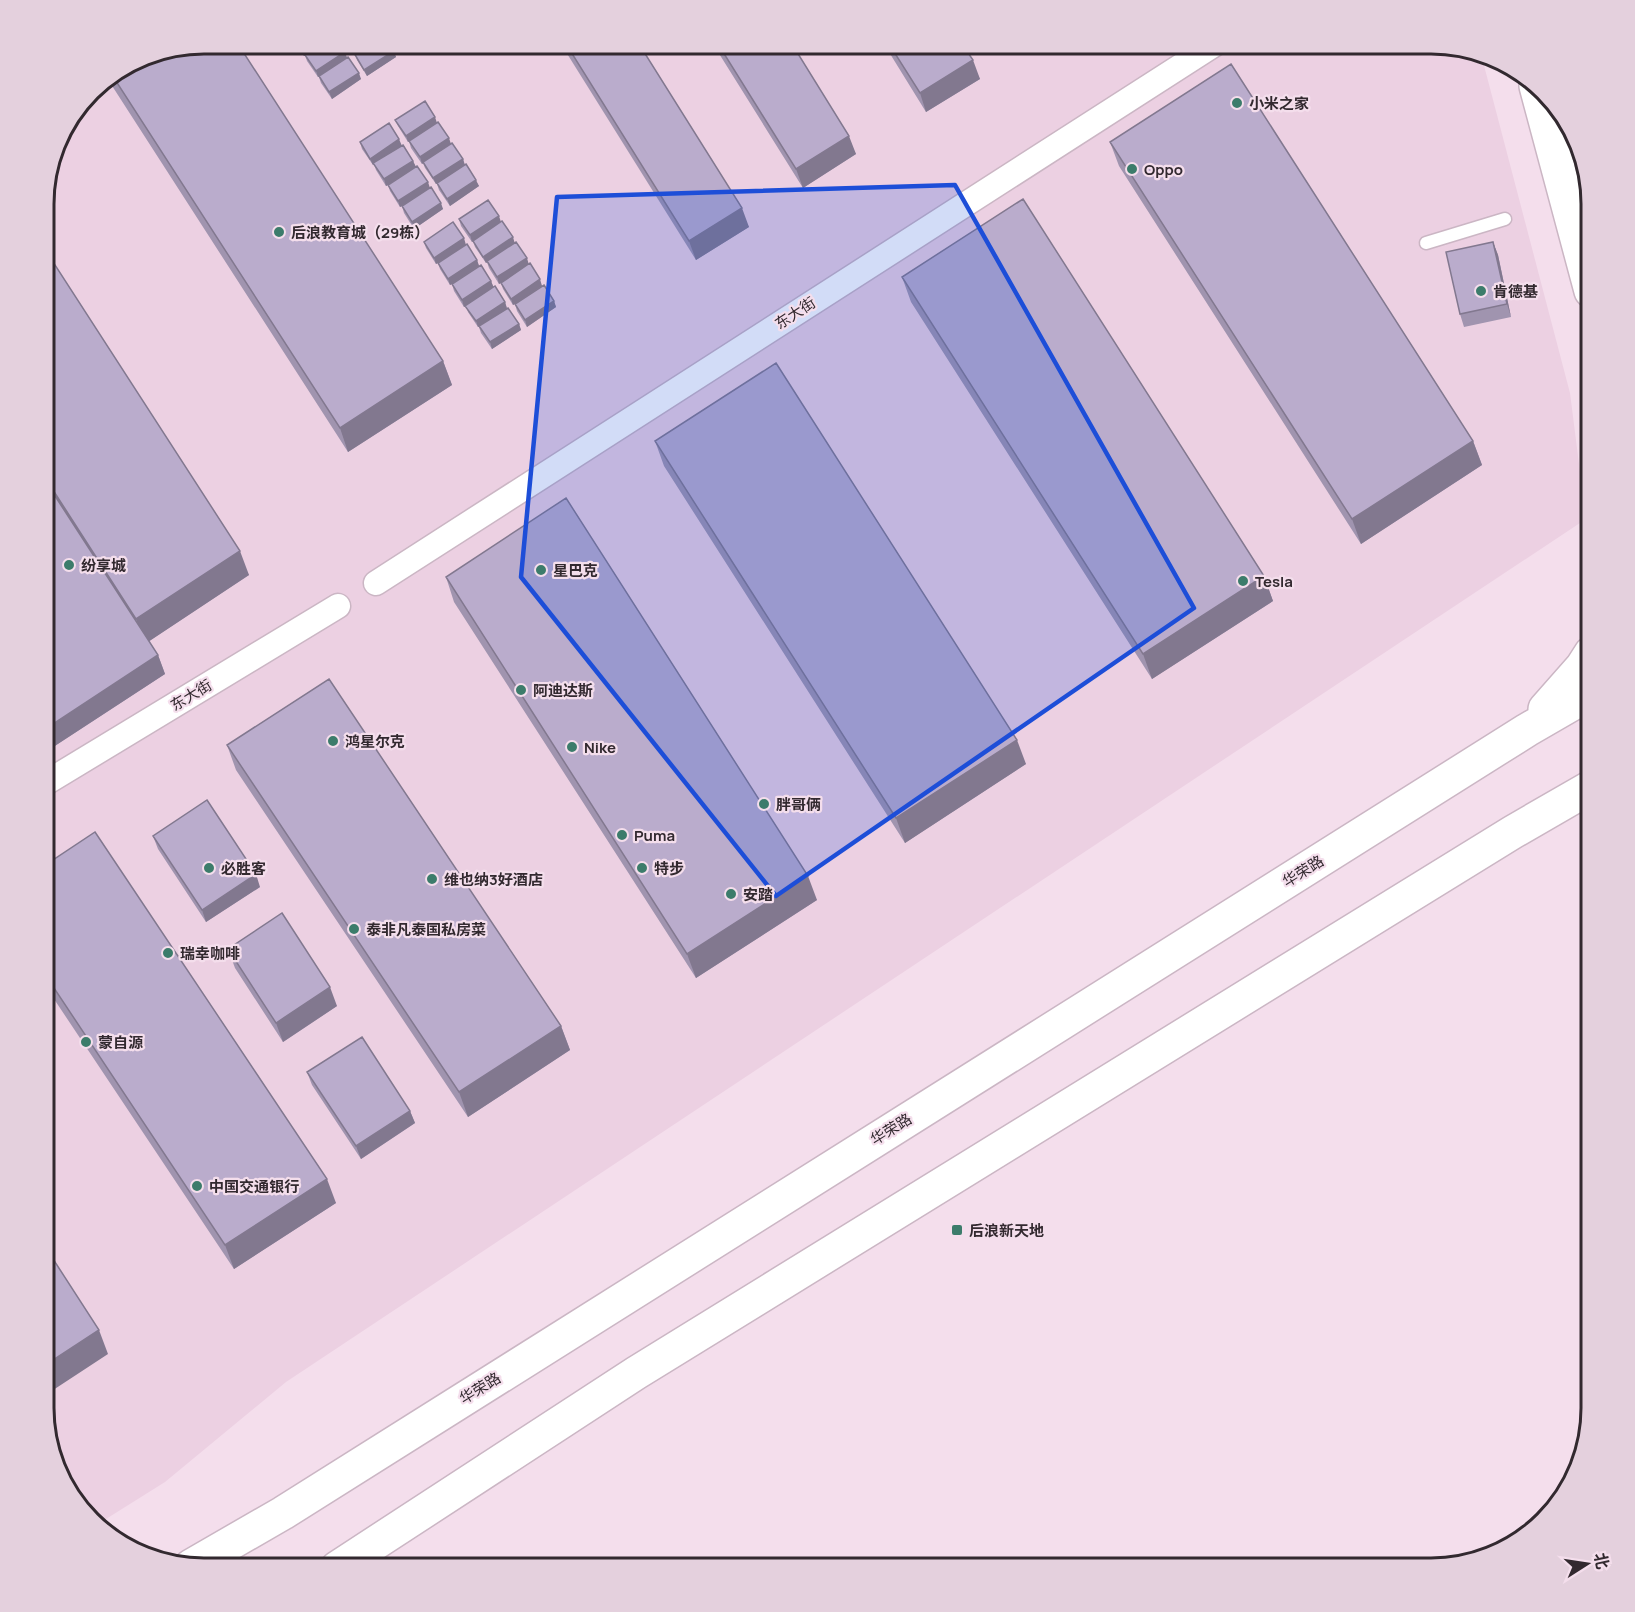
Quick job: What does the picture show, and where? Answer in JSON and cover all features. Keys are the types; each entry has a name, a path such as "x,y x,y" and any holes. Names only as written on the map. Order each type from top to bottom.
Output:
{"main road":[{"path":"1540,101 1581,251"},
{"path":"1527,730 1581,668"},
{"name":"华荣路","path":"205,1558 283,1513 1527,730 1581,699"},
{"path":"354,1558 646,1367 1513,832 1581,793"},
{"path":"1513,832 1581,810"}],"street":[{"name":"东大街","path":"376,583 1199,54"},
{"name":"东大街","path":"54,778 338,606"}],"lane":[{"path":"1426,243 1505,219"}],"highlighted area":[{"path":"955,185 1194,608 776,896 521,577 557,197"}],"shaded area":[{"path":"204,54 1440,54 1470,59 1484,64 1570,393 1581,480 1581,522 286,1382 165,1482 105,1520 91,1507 74,1483 59,1447 54,1408 54,195 59,165 70,138 79,121 98,98 121,79 147,65 185,55"}],"building":[{"name":"后浪教育城（29栋）","path":"244,54 443,361 340,428 117,82 129,74 147,65 185,55"},
{"path":"307,54 342,54 316,71 305,55"},
{"path":"355,54 389,54 364,70"},
{"path":"572,54 645,54 742,208 689,241"},
{"path":"724,54 798,54 849,136 796,169"},
{"path":"895,54 969,54 973,60 920,93"},
{"path":"348,57 359,73 329,92 319,76"},
{"path":"1231,64 1473,441 1352,519 1110,142"},
{"path":"425,101 435,117 406,136 395,120"},
{"path":"438,122 449,138 420,157 409,141"},
{"path":"389,123 399,139 370,159 360,142"},
{"path":"452,143 463,159 433,178 423,162"},
{"path":"403,145 413,161 384,179 373,163"},
{"path":"466,164 476,180 447,199 437,183"},
{"path":"417,166 428,182 398,201 388,185"},
{"path":"431,187 441,203 412,222 402,206"},
{"path":"1023,199 1264,576 1143,654 902,277"},
{"path":"488,200 499,216 470,235 459,219"},
{"path":"502,221 513,237 483,257 473,241"},
{"path":"453,222 464,238 434,258 424,242"},
{"path":"516,242 527,258 497,277 487,261"},
{"name":"肯德基","path":"1493,242 1507,304 1460,314 1446,252"},
{"path":"467,244 477,260 448,279 438,263"},
{"path":"54,263 240,551 136,619 54,492"},
{"path":"530,263 540,279 511,299 501,283"},
{"path":"481,265 491,281 462,300 452,284"},
{"path":"544,285 554,301 525,320 515,304"},
{"path":"495,286 505,302 476,321 465,306"},
{"path":"508,308 519,324 490,342 479,326"},
{"path":"776,363 1017,740 896,818 655,441"},
{"name":"纷享城","path":"54,494 158,655 54,723"},
{"path":"566,498 808,876 687,954 446,577"},
{"path":"329,679 561,1026 459,1092 227,745"},
{"name":"必胜客","path":"207,800 256,874 202,910 153,836"},
{"path":"95,832 327,1179 225,1245 54,988 54,859"},
{"path":"282,913 330,987 276,1023 228,949"},
{"path":"362,1037 410,1111 356,1146 307,1072"},
{"path":"54,1260 99,1330 54,1359"}],"place":[{"name":"小米之家","path":"1237,103"},
{"name":"Oppo","path":"1132,169"},
{"name":"后浪教育城（29栋）","path":"279,232"},
{"name":"肯德基","path":"1481,291"},
{"name":"纷享城","path":"69,565"},
{"name":"星巴克","path":"541,570"},
{"name":"Tesla","path":"1243,581"},
{"name":"阿迪达斯","path":"521,690"},
{"name":"鸿星尔克","path":"333,741"},
{"name":"Nike","path":"572,747"},
{"name":"胖哥俩","path":"764,804"},
{"name":"Puma","path":"622,835"},
{"name":"必胜客","path":"209,868"},
{"name":"特步","path":"642,868"},
{"name":"维也纳3好酒店","path":"432,879"},
{"name":"安踏","path":"731,894"},
{"name":"泰非凡泰国私房菜","path":"354,929"},
{"name":"瑞幸咖啡","path":"168,953"},
{"name":"蒙自源","path":"86,1042"},
{"name":"中国交通银行","path":"197,1186"},
{"name":"后浪新天地","path":"957,1230"}]}
